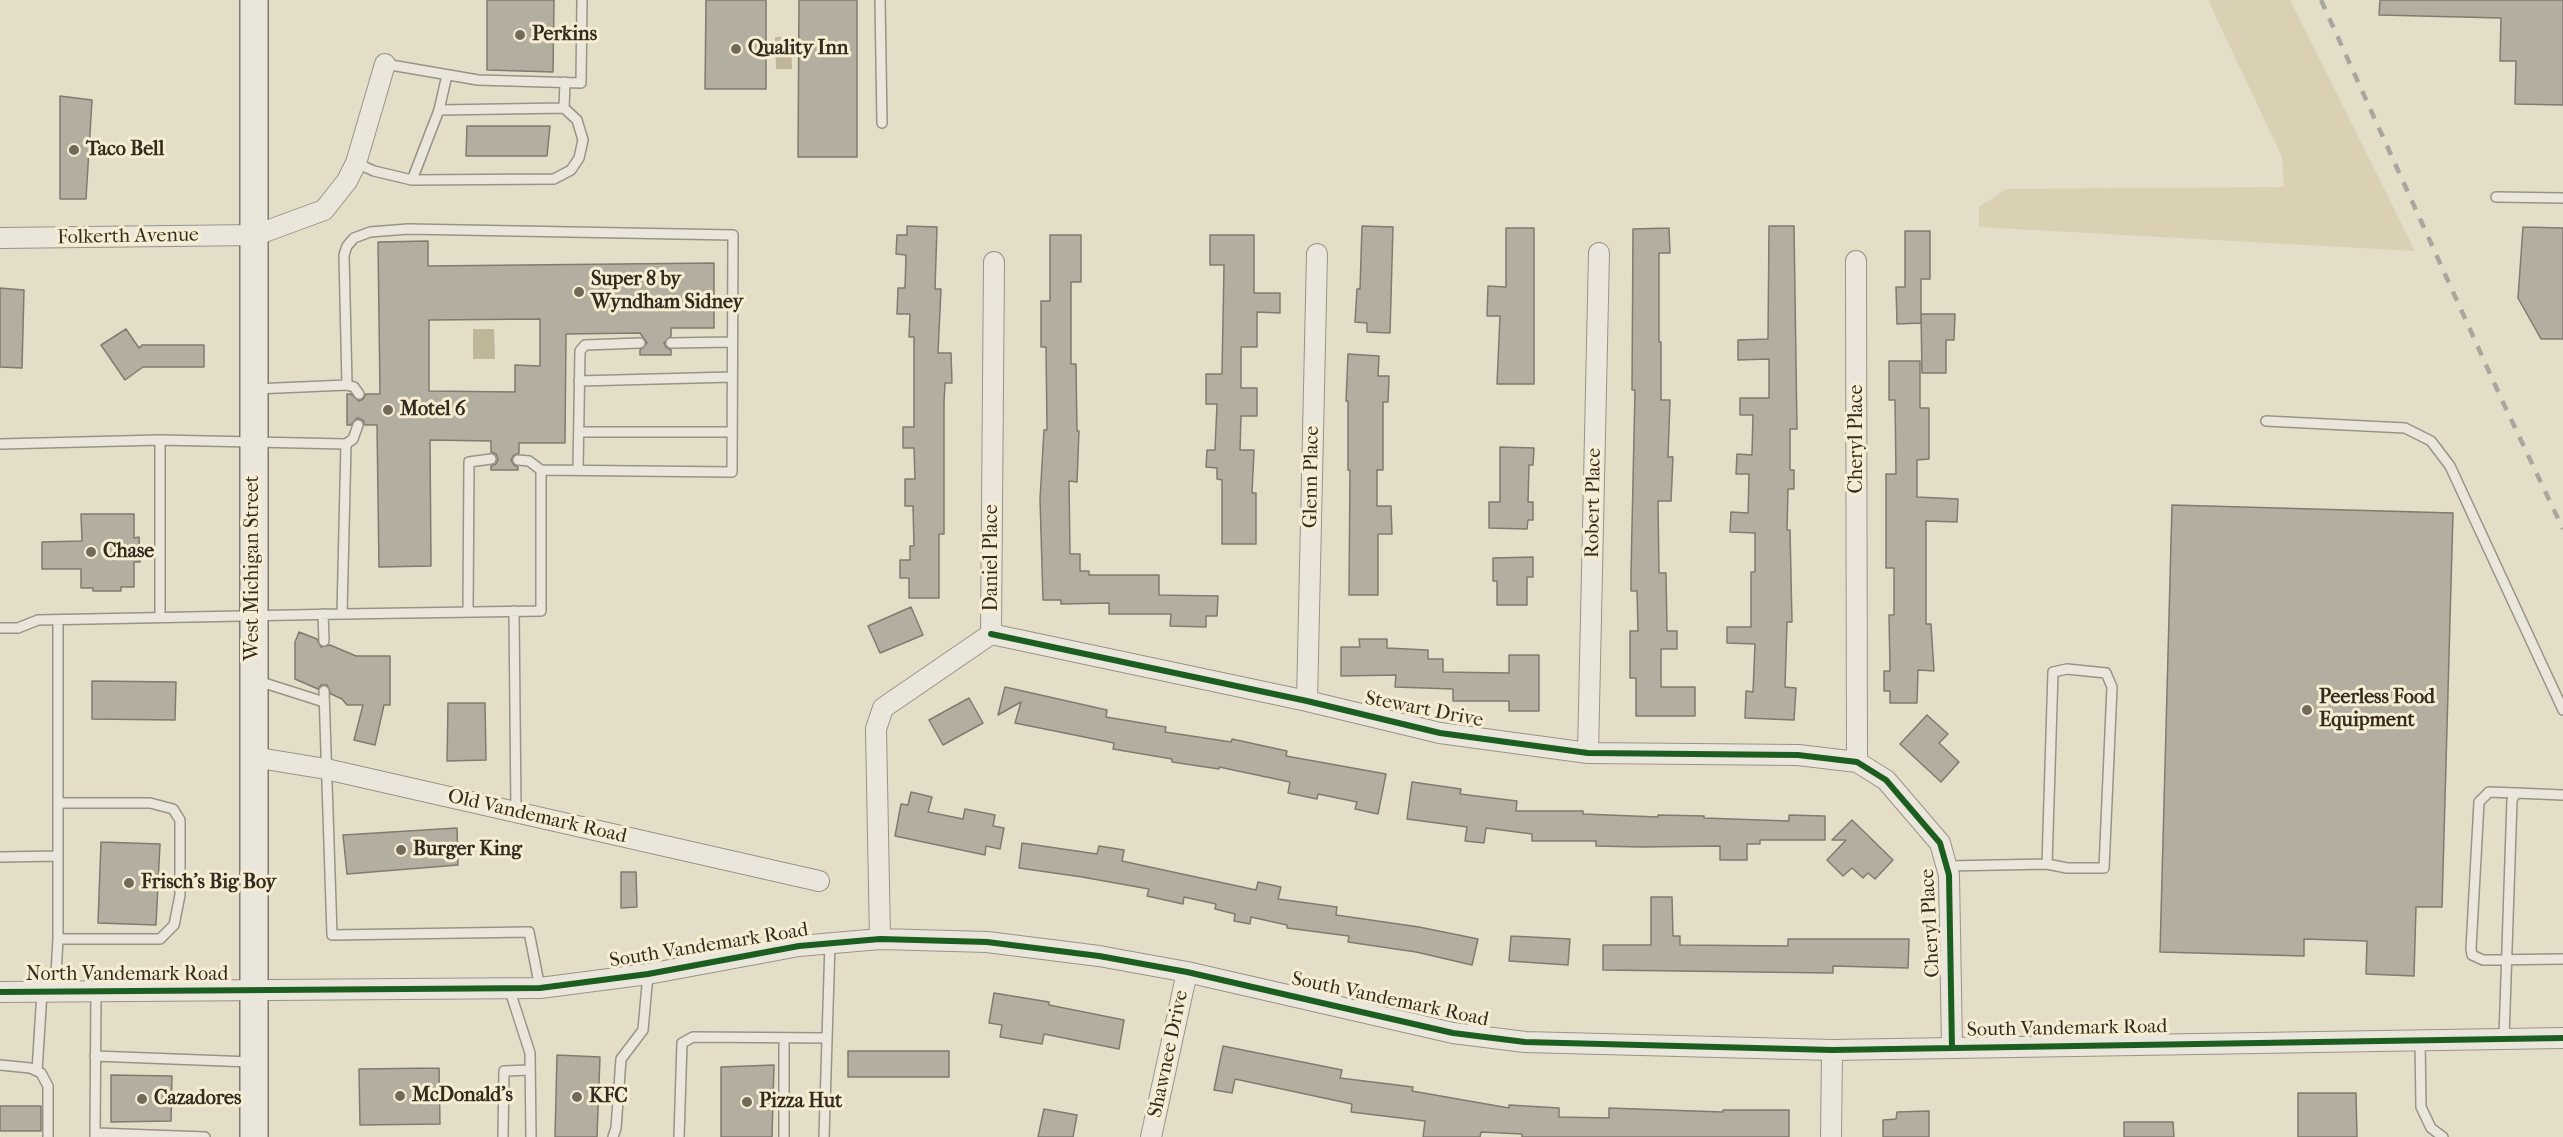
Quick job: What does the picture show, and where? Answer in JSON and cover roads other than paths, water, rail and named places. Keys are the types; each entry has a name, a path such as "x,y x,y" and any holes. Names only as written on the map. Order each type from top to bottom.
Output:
{"main road":[{"name":"West Michigan Street","path":"254,0 256,235 253,389 254,1137"}],"street":[{"name":"Folkerth Avenue","path":"0,238 256,235 324,210 347,181 356,163 385,64"},
{"name":"Robert Place","path":"1588,753 1599,253"},
{"name":"Glenn Place","path":"1307,701 1317,254"},
{"name":"Cheryl Place","path":"1856,261 1857,762 1886,780 1940,843 1949,875 1952,1048"},
{"name":"Daniel Place","path":"880,939 876,729 884,708 992,634 994,262"},
{"name":"Stewart Drive","path":"992,634 1307,701 1440,733 1588,753 1798,755 1857,762"},
{"name":"Old Vandemark Road","path":"253,757 326,769 819,881"},
{"name":"South Vandemark Road","path":"254,991 540,988 648,974 799,946 880,939 987,942 1098,956 1187,972 1453,1033 1514,1041 1832,1050 2563,1038"},
{"name":"Shawnee Drive","path":"1151,1137 1187,972"},
{"name":"North Vandemark Road","path":"0,992 254,991"},
{"path":"1831,1137 1832,1050"}],"lane":[{"path":"385,64 478,80 581,83 582,0"},
{"path":"880,0 882,123"},
{"path":"412,180 439,110 447,75"},
{"path":"564,108 565,82"},
{"path":"356,163 374,171 412,180 554,178 571,170 579,158 583,140 577,120 564,108 439,110"},
{"path":"2496,197 2563,198"},
{"path":"347,385 344,255 347,246 354,238 370,232 408,229 733,236 732,472 541,470 529,461 518,460"},
{"path":"671,343 732,342"},
{"path":"578,471 580,351 585,345 640,343"},
{"path":"579,381 732,377"},
{"path":"253,389 347,385 354,387 358,394"},
{"path":"2266,421 2405,428 2431,441 2450,466 2563,710"},
{"path":"0,444 160,440 346,444 353,439 358,425"},
{"path":"579,432 732,432"},
{"path":"160,440 160,617"},
{"path":"342,614 346,444"},
{"path":"468,612 469,462 491,459"},
{"path":"0,628 18,628 38,620 541,611 541,470"},
{"path":"514,611 516,812"},
{"path":"323,614 324,641"},
{"path":"37,1071 58,939 58,620"},
{"path":"1947,866 2047,864 2067,868 2104,868 2112,687 2106,673 2067,669 2053,672 2047,864"},
{"path":"254,679 324,702"},
{"path":"324,691 332,936 528,932 540,988"},
{"path":"2563,795 2489,792 2479,802 2471,949 2472,955 2477,959 2563,959"},
{"path":"2504,1038 2512,800 2516,793"},
{"path":"58,803 150,803 173,809 180,820 180,895 174,925 160,939 58,939"},
{"path":"0,857 58,856"},
{"path":"824,1137 830,943"},
{"path":"613,1137 616,1128 621,1059 643,1030 648,974"},
{"path":"509,988 530,1053 531,1137"},
{"path":"96,991 95,1135 205,1137"},
{"path":"680,1137 682,1043 693,1037 827,1038"},
{"path":"784,1038 784,1137"},
{"path":"2420,1039 2421,1107 2431,1128 2443,1137"},
{"path":"95,1056 254,1062"},
{"path":"0,1065 30,1068 41,1073 48,1086 48,1137"},
{"path":"503,1137 504,1071 530,1070"}],"railway":[{"path":"2321,0 2501,398 2563,529"}],"place":[{"name":"Perkins","path":"520,35"},
{"name":"Quality Inn","path":"736,49"},
{"name":"Taco Bell","path":"74,150"},
{"name":"Super 8 by Wyndham Sidney","path":"579,292"},
{"name":"Motel 6","path":"388,410"},
{"name":"Chase","path":"91,552"},
{"name":"Peerless Food Equipment","path":"2307,710"},
{"name":"Burger King","path":"401,850"},
{"name":"Frisch's Big Boy","path":"129,883"},
{"name":"McDonald's","path":"400,1096"},
{"name":"KFC","path":"577,1097"},
{"name":"Cazadores","path":"142,1099"},
{"name":"Pizza Hut","path":"747,1102"}]}
